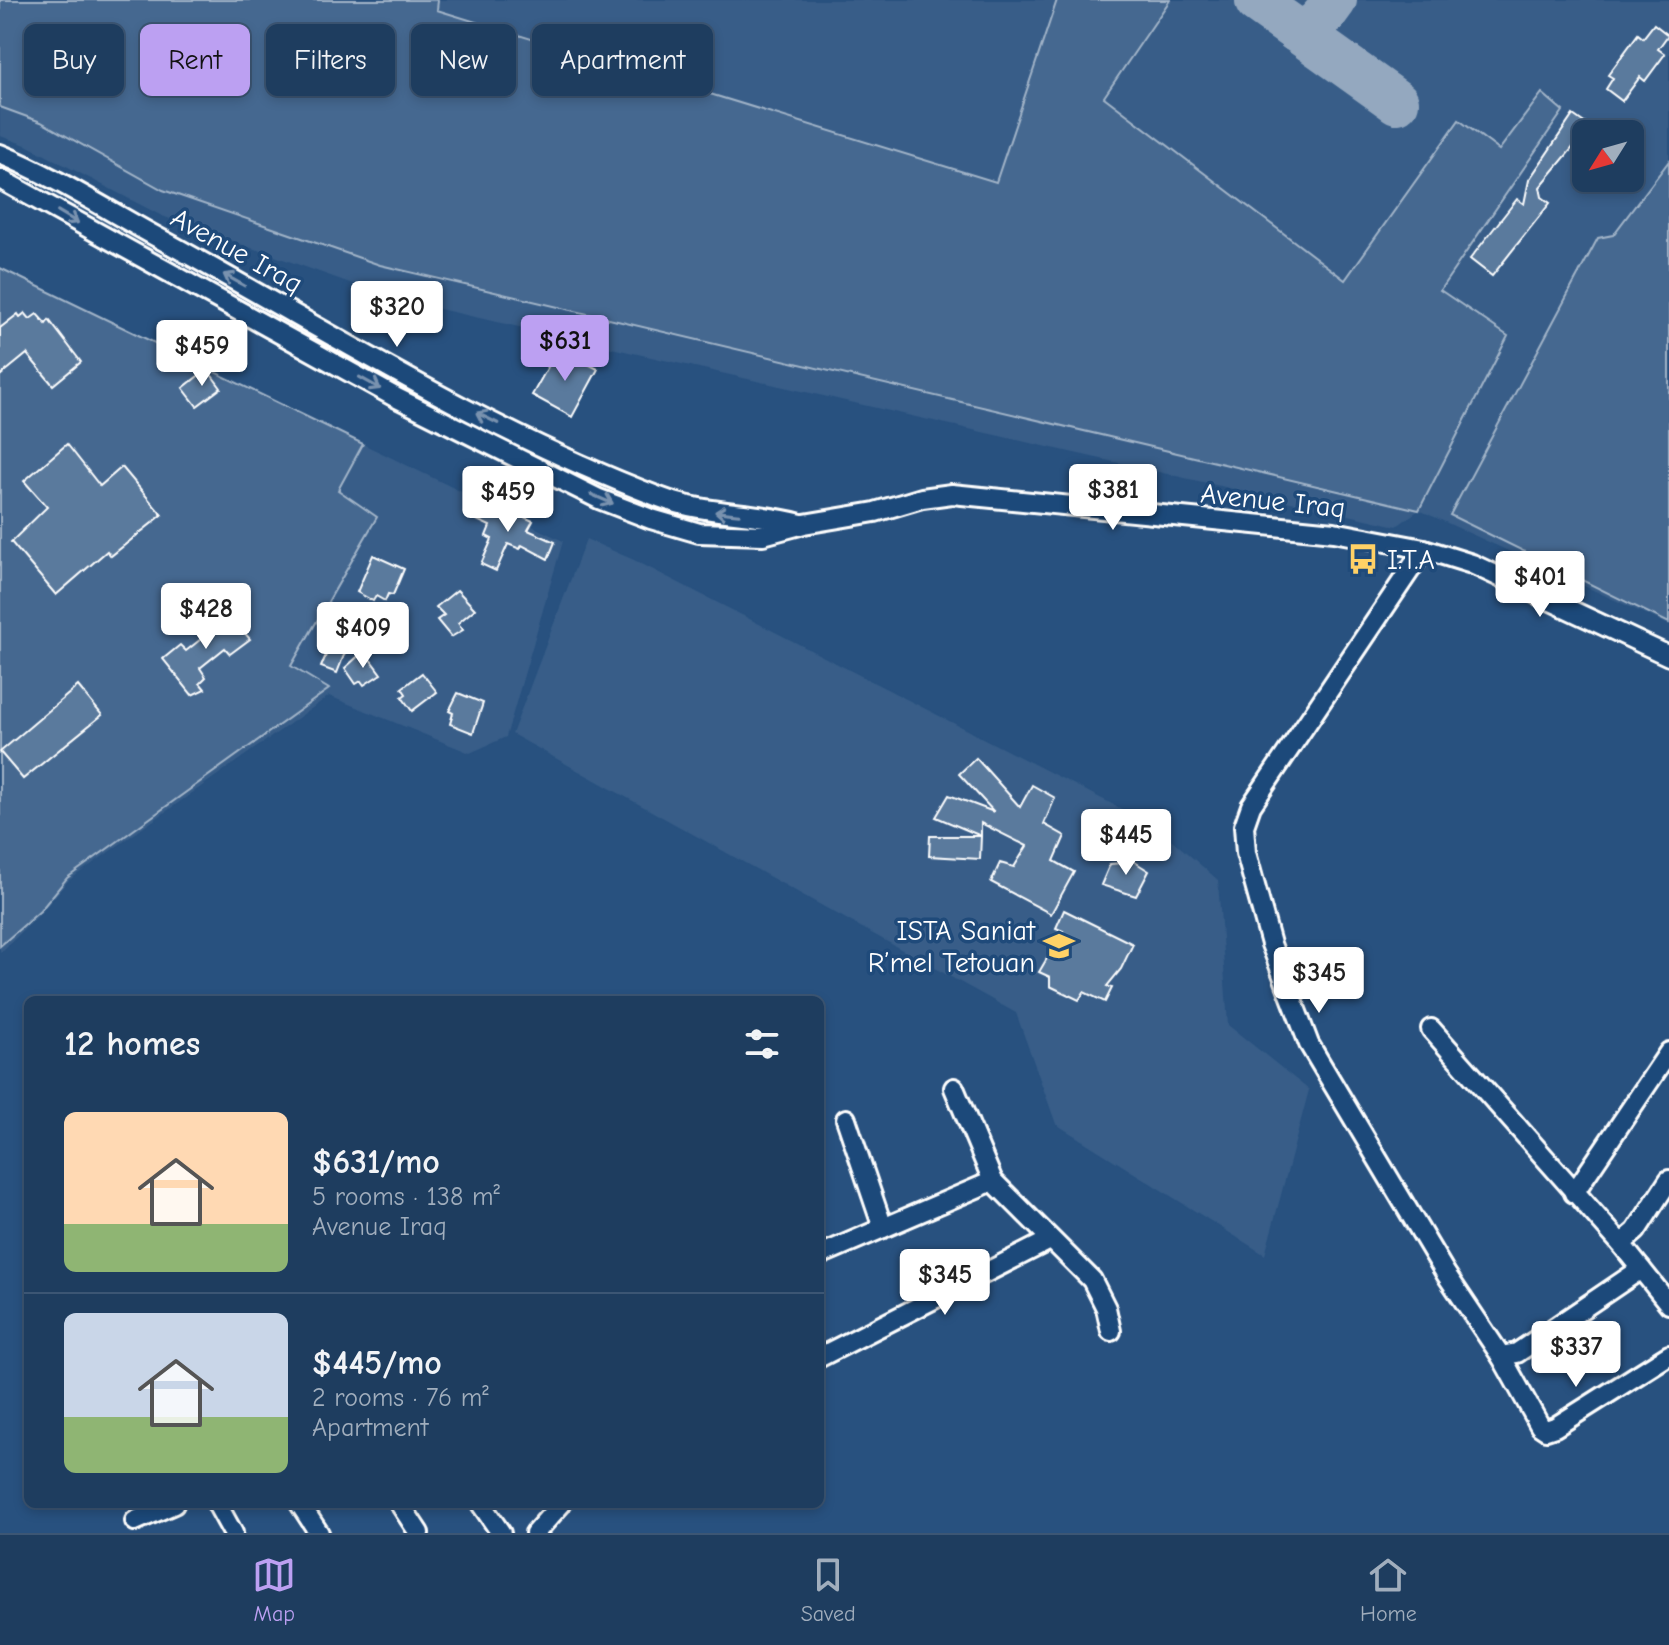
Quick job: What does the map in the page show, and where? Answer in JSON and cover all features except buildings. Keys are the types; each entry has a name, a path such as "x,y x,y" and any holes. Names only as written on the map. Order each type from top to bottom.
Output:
{"street":[{"name":"Avenue Iraq","path":"0,154 226,275 407,379 608,477 687,506 763,514 804,524"},
{"name":"Avenue Iraq","path":"0,179 395,397 599,499 678,527 717,536 763,535 804,524 875,512 922,498 979,495 1334,532 1424,549 1472,564 1669,656"},
{"path":"1424,549 1251,806 1244,826 1246,853 1271,944 1309,1044 1446,1274 1501,1356 1540,1426 1546,1430 1555,1427 1669,1355"},
{"path":"1431,1029 1621,1244 1669,1304"},
{"path":"1574,1193 1669,1052"},
{"path":"954,1088 993,1181 1092,1280 1100,1293 1111,1331"},
{"path":"846,1119 883,1228"},
{"path":"1621,1244 1636,1231 1669,1180"},
{"path":"824,1253 993,1181"},
{"path":"824,1355 1050,1240"},
{"path":"1501,1356 1517,1353 1641,1269"},
{"path":"135,1521 165,1508"},
{"path":"219,1508 233,1533"},
{"path":"303,1508 319,1533"},
{"path":"403,1508 419,1533"},
{"path":"484,1508 501,1533"},
{"path":"535,1533 557,1508"}],"shaded area":[{"path":"0,0 1669,0 1669,625 1419,510 1397,526 395,299 162,216 26,145 0,136"},
{"path":"0,0 438,0 437,10 482,24 411,24 411,96 516,96 516,34 532,39 532,96 713,95 996,182 1057,0 1170,0 1104,97 1345,280 1459,120 1499,150 1542,93 1563,111 1440,290 1508,336 1419,510 380,265 163,190 41,122 0,107"},
{"path":"1669,161 1669,623 1450,515 1598,238 1613,235"},
{"path":"0,268 563,541 506,737 470,753 329,696 68,881 0,953"},
{"path":"0,268 363,444 338,490 377,517 291,666 329,689 67,878 40,911 0,946"},
{"name":"ISTA Saniat R’mel Tetouan","path":"586,539 634,560 1157,827 1218,880 1228,1025 1309,1090 1265,1255 1056,1124 1016,1013 512,734"}],"taxiway":[{"path":"1297,31 1315,24 1335,0"},
{"path":"1257,2 1397,102"}],"place":[{"name":"I.T.A","path":"1363,559"},
{"name":"ISTA Saniat R’mel Tetouan","path":"1059,946"}]}
